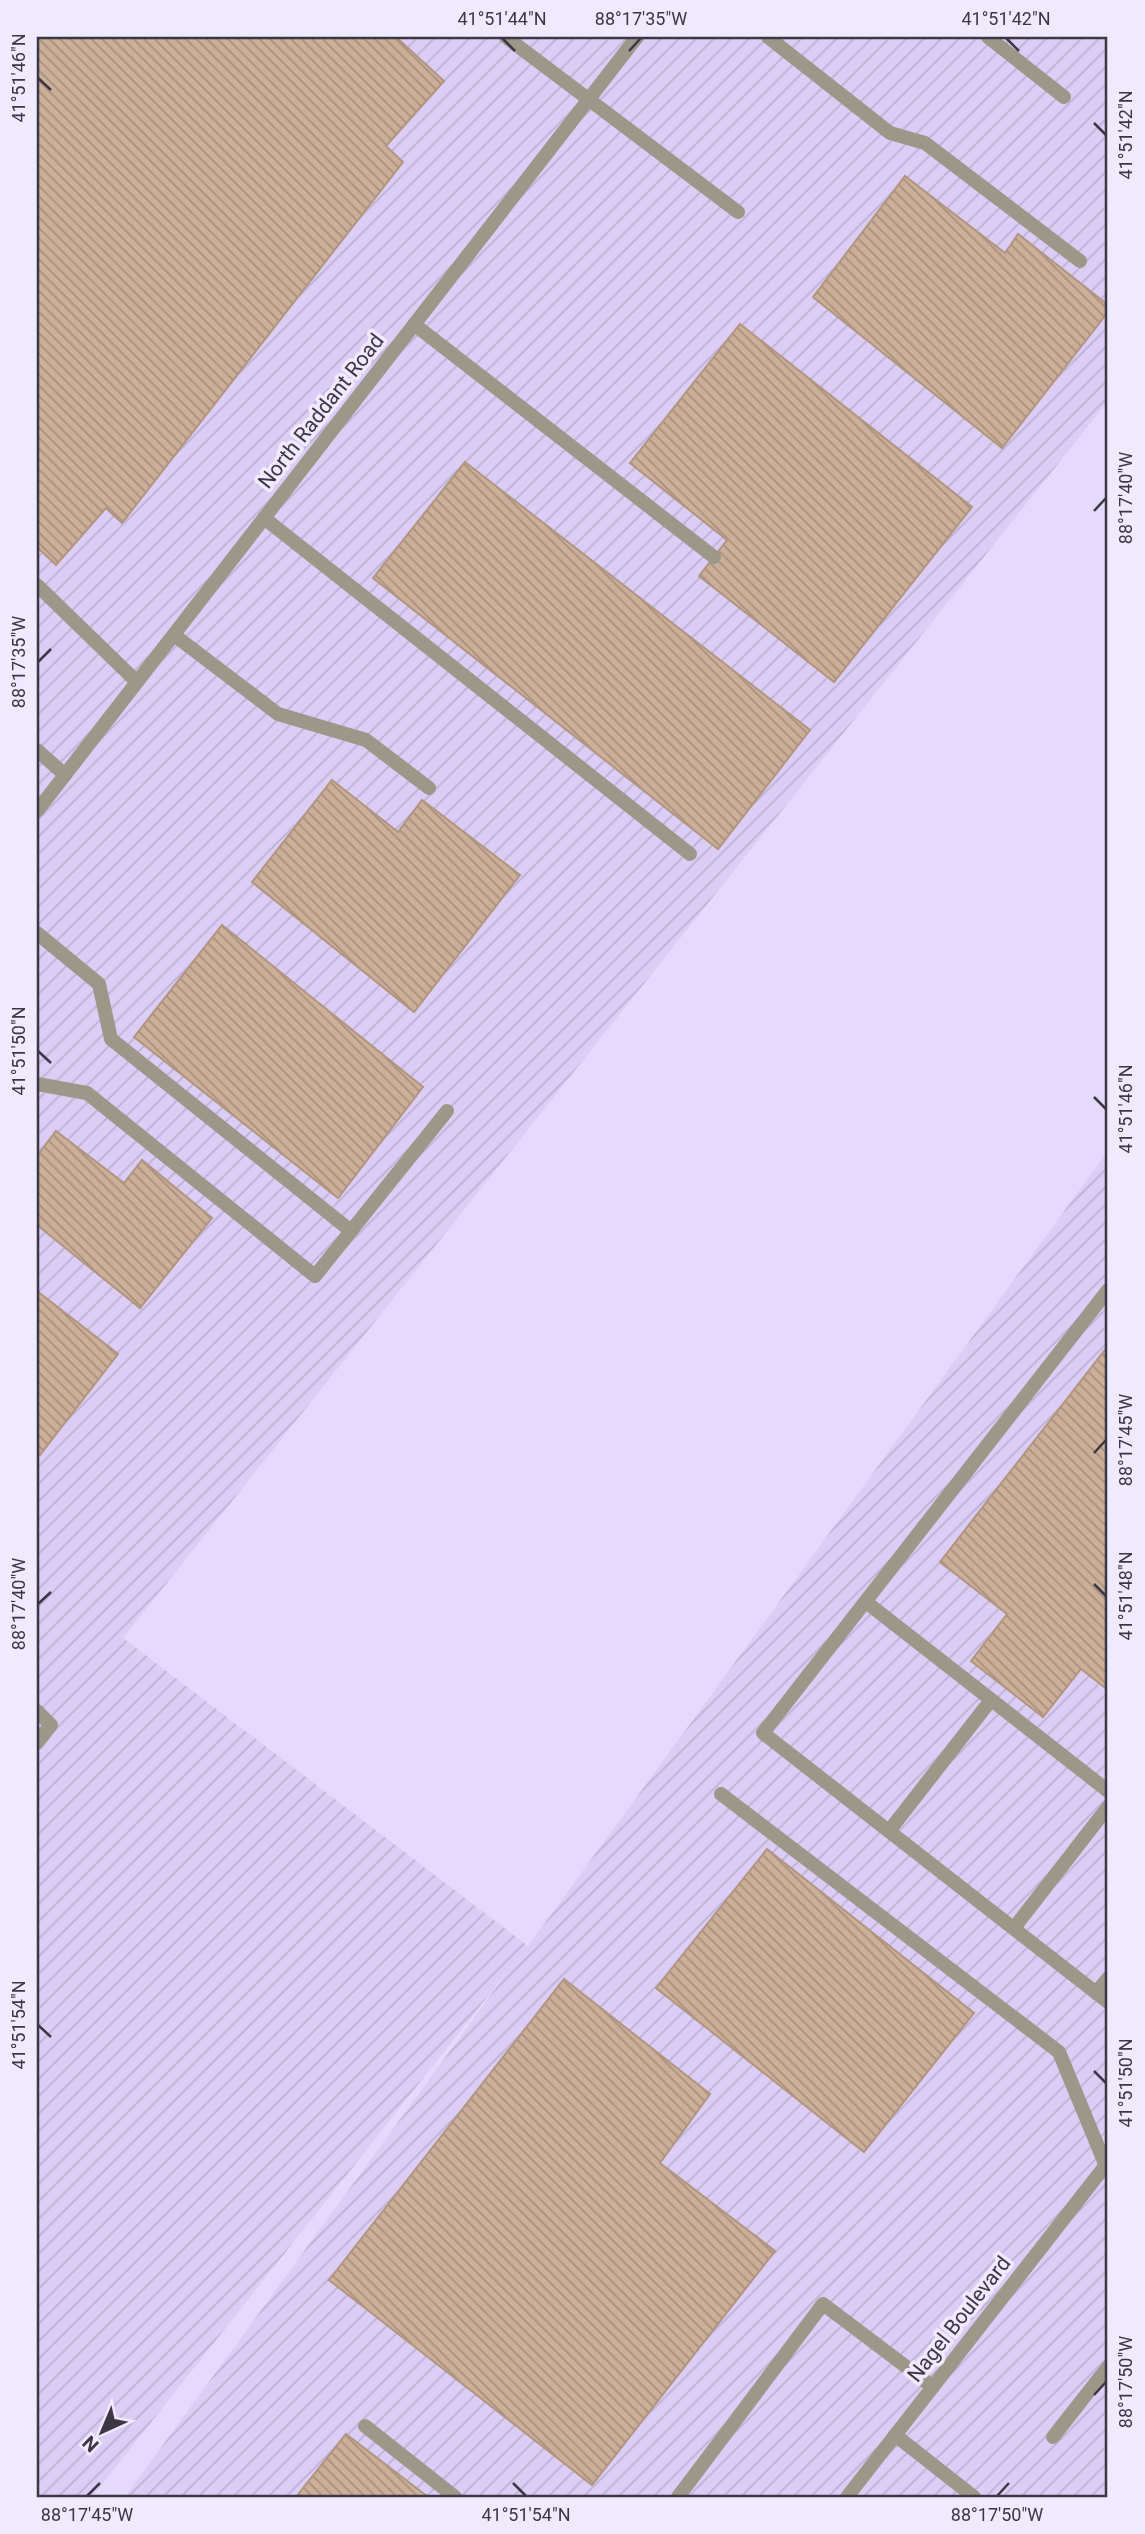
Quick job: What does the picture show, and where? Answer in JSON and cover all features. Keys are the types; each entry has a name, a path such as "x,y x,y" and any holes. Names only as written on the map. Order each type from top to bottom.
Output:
{"street":[{"path":"506,37 738,212"},
{"name":"North Raddant Road","path":"37,811 637,37"},
{"path":"768,37 890,133 925,144 1080,261"},
{"path":"988,37 1064,97"},
{"path":"415,325 714,557"},
{"path":"264,518 690,854"},
{"path":"37,585 137,682"},
{"path":"174,635 278,714 366,740 429,788"},
{"path":"37,750 65,775"},
{"path":"37,933 99,984 111,1039 351,1231"},
{"path":"37,1084 87,1093 315,1276 447,1111"},
{"path":"1108,1290 763,1733 1102,1998 1108,1978"},
{"path":"866,1602 1108,1791"},
{"path":"889,1832 991,1700"},
{"path":"37,1711 51,1725 37,1743"},
{"path":"721,1794 1059,2052 1107,2166"},
{"path":"1014,1928 1108,1807"},
{"name":"Nagel Boulevard","path":"847,2497 1107,2166"},
{"path":"678,2497 822,2304 933,2387"},
{"path":"1053,2437 1108,2367"},
{"path":"365,2427 455,2497"},
{"path":"895,2435 974,2497"}],"shaded area":[{"path":"37,37 1108,37 1108,401 123,1638 528,1946 1108,1151 1108,2497 125,2497 511,1967 92,2497 37,2497"}],"building":[{"path":"37,37 396,37 444,81 386,146 403,162 122,523 106,508 56,565 37,547"},
{"path":"905,176 1005,253 1018,234 1108,305 1108,312 1002,448 813,297"},
{"path":"740,324 972,507 834,682 699,576 727,540 630,463"},
{"path":"465,462 810,730 718,849 373,578"},
{"path":"332,780 398,832 422,800 520,875 414,1012 252,882"},
{"path":"222,925 423,1087 338,1198 134,1037"},
{"path":"56,1131 124,1183 142,1160 212,1218 140,1308 37,1225 37,1156"},
{"path":"37,1291 118,1354 40,1455 37,1452"},
{"path":"1108,1346 1108,1690 1081,1669 1043,1717 971,1661 1007,1614 940,1562"},
{"path":"767,1849 974,2013 864,2152 656,1988"},
{"path":"564,1979 710,2094 660,2163 775,2251 592,2485 329,2280"},
{"path":"346,2434 428,2497 296,2497"}]}
